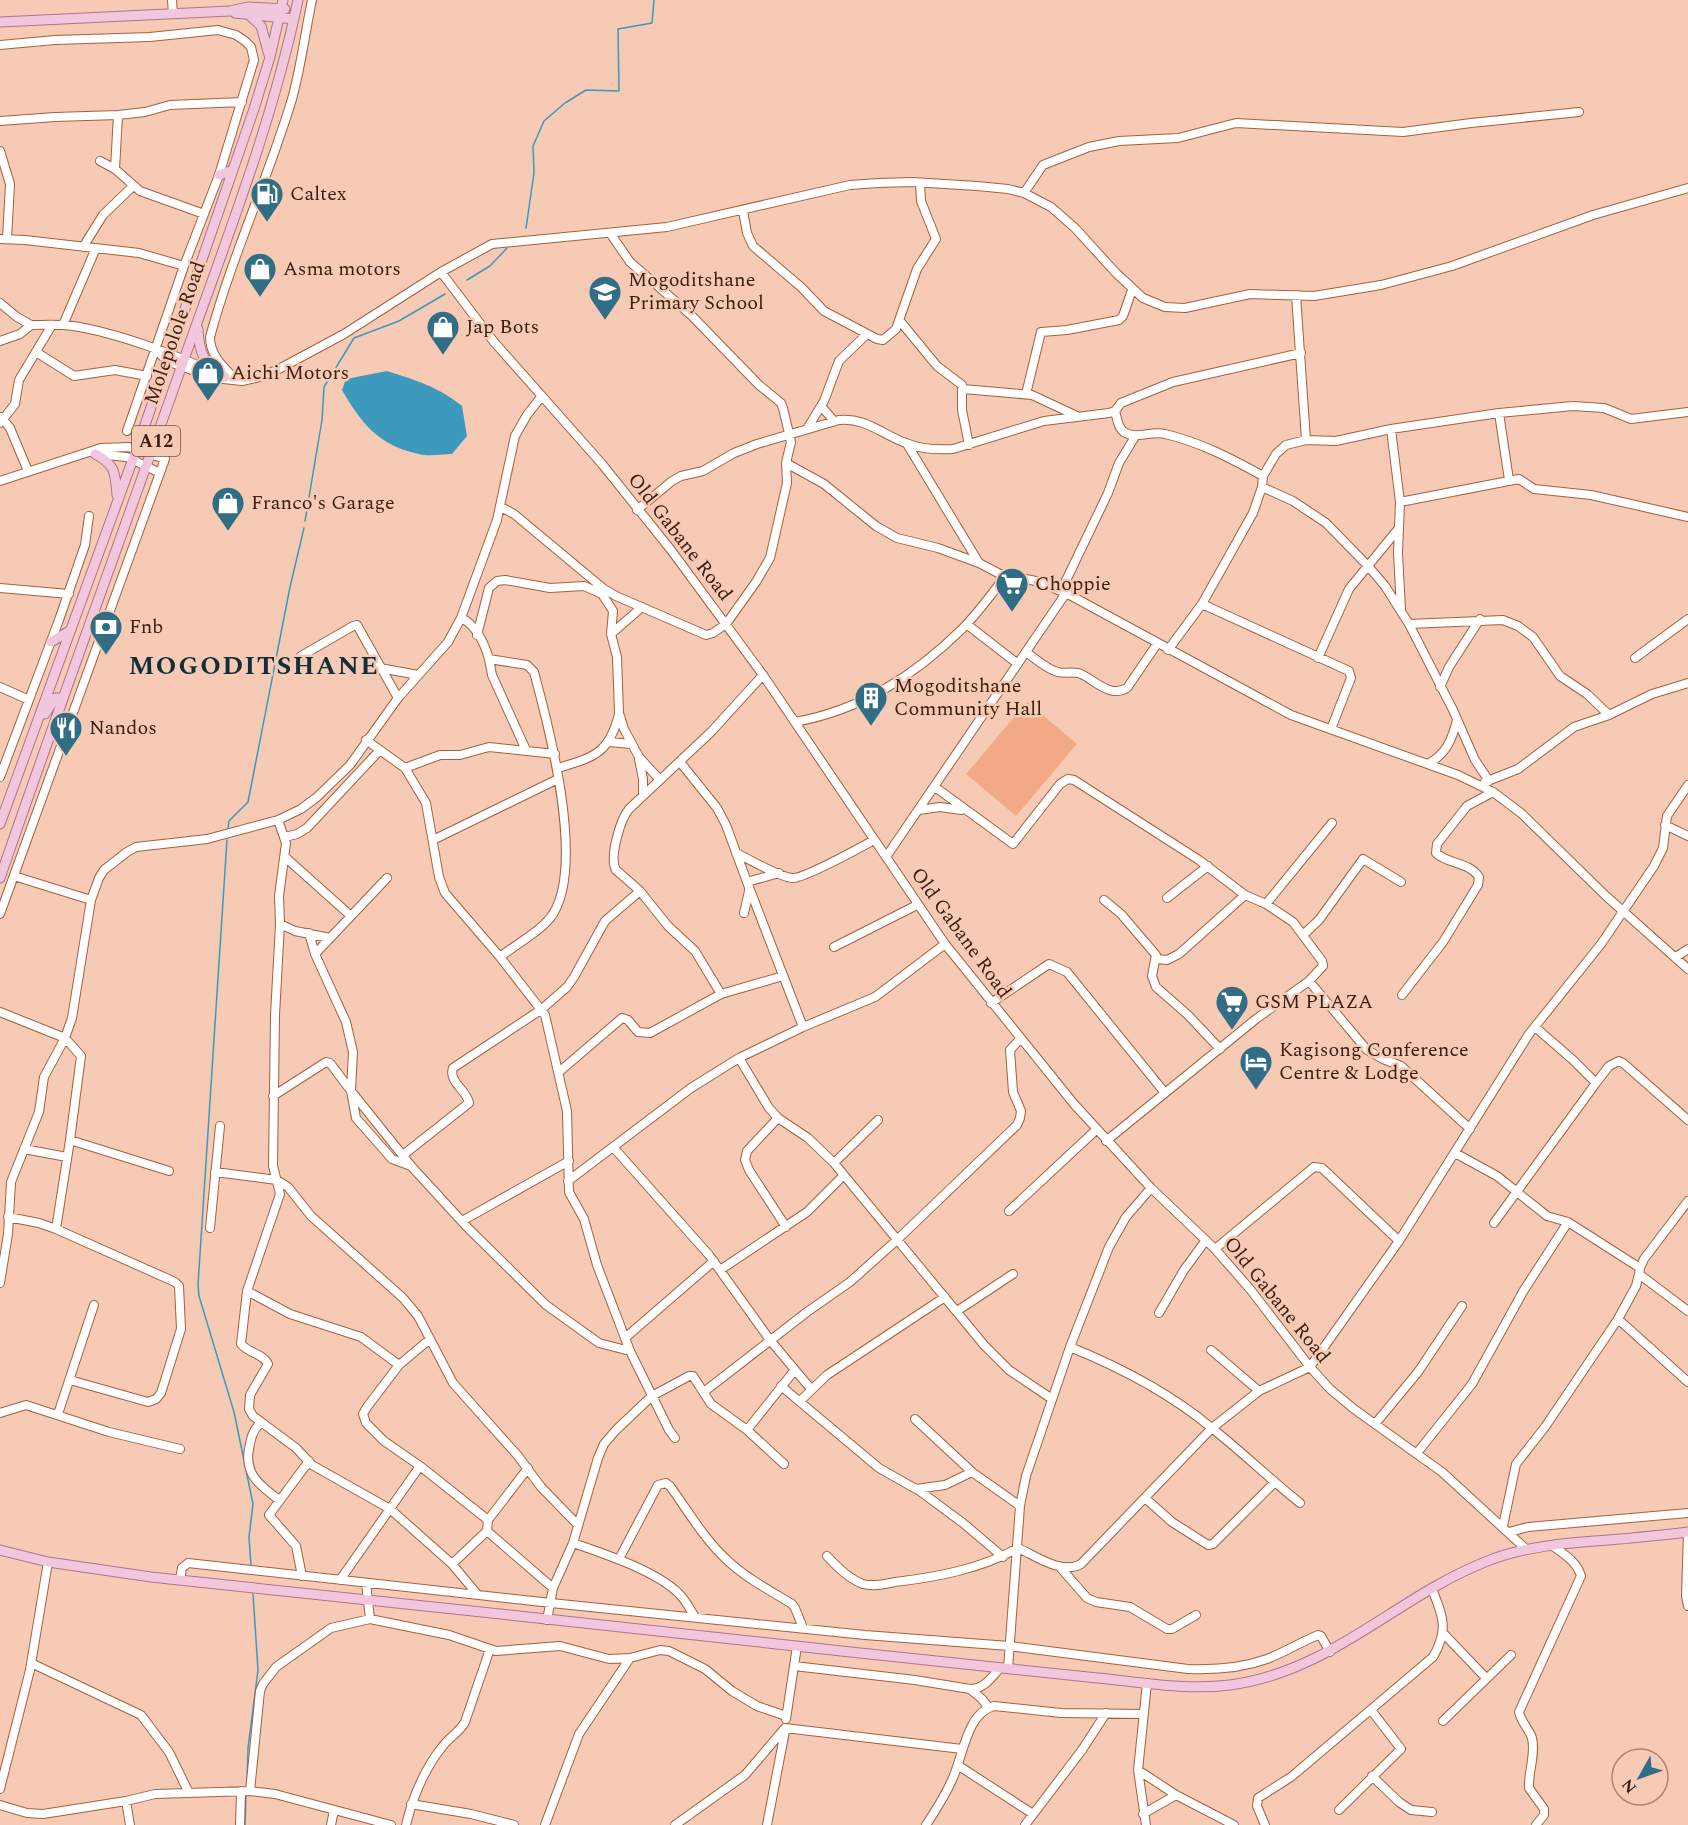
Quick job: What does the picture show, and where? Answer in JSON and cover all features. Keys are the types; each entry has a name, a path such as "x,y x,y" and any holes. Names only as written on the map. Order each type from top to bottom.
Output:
{"main road":[{"path":"248,10 258,0"},
{"name":"Molepolole Road","path":"0,878 62,698 198,324 265,129 280,78 298,0"},
{"path":"0,22 281,8 295,14"},
{"name":"Molepolole Road","path":"0,824 137,448 233,170 270,57 281,8"},
{"path":"248,10 264,32 270,57"},
{"path":"219,176 233,170"},
{"path":"198,324 202,355 211,367 231,379"},
{"path":"95,454 105,459 113,468 117,500"},
{"path":"51,642 71,630"},
{"path":"36,726 54,699 62,698"},
{"path":"0,1550 48,1562 180,1580 1193,1687 1230,1685 1290,1671 1330,1652 1431,1589 1483,1562 1526,1549 1688,1532"}],"street":[{"path":"172,0 173,14"},
{"path":"231,379 211,349 210,337 291,101 312,0"},
{"path":"0,45 55,39 150,37 207,30 229,32 245,41 253,53 254,60 219,176 184,266 157,351 127,431"},
{"path":"0,121 118,115 144,112 170,105 242,102"},
{"path":"1024,193 1043,165 1089,147 1119,141 1178,138 1236,123 1403,132 1579,112"},
{"path":"115,169 118,115"},
{"path":"0,151 10,184 3,239 139,253 184,266"},
{"path":"99,161 115,169 133,186 147,194 204,214"},
{"path":"743,211 747,233 753,246 801,287 819,306 867,334 883,340 896,329 917,268 936,239 921,201 920,183"},
{"path":"0,303 31,325 63,325 103,332 157,351 183,364 231,379 256,378 277,370 344,334 441,272 492,244 668,227 850,185 920,183 997,188 1024,193 1051,207 1067,221 1132,290 1155,304 1175,308 1185,308 1250,294 1338,293 1424,275 1593,215 1688,188"},
{"path":"84,247 103,215 133,186"},
{"path":"236,212 250,216"},
{"path":"477,635 489,588 497,581 505,580 543,587 572,586 603,591 706,635 726,624 770,558 786,483 786,463 791,442 781,403 759,385 691,315 630,262 610,233"},
{"path":"63,325 96,248"},
{"name":"Old Gabane Road","path":"441,272 494,342 602,464 726,624 945,944 1020,1040 1096,1130 1151,1188 1215,1249 1250,1289 1310,1367 1341,1399 1417,1453 1469,1495 1526,1549"},
{"path":"1026,394 1041,332 1067,330 1119,320 1124,316 1132,290"},
{"path":"1296,295 1306,440"},
{"path":"900,321 937,366 959,381 963,389 962,400 969,445"},
{"path":"0,341 20,334 31,325"},
{"path":"28,471 10,428 1,420 15,404 19,380 52,325"},
{"path":"807,429 821,406 839,361 867,334"},
{"path":"36,352 74,376 115,370 147,376"},
{"path":"638,510 672,481 703,471 734,453 834,422 848,419 865,423 907,444 940,450 953,449 1028,425 1115,411 1121,403 1173,382 1301,353"},
{"path":"963,389 1039,397 1077,416"},
{"path":"0,1283 7,1240 11,1182 39,1112 44,1077 65,1038 72,1018 91,900 99,878 104,870 131,849 207,839 278,820 317,797 350,765 398,698 448,642 461,618 501,507 515,436 541,397"},
{"path":"821,406 834,422"},
{"path":"1168,650 1202,604 1253,513 1262,487 1263,476 1276,454 1286,445 1306,440 1336,441 1391,429 1499,413 1573,406 1596,406 1631,419 1688,412"},
{"path":"1115,411 1122,430 1136,435 1158,432 1176,437 1219,452 1263,476"},
{"path":"1499,413 1509,480"},
{"path":"1391,429 1400,502 1398,553 1401,612"},
{"path":"886,857 1018,664 1063,592 1119,463 1136,435"},
{"path":"907,444 979,563"},
{"path":"0,481 101,448 137,448 165,459 0,915"},
{"path":"82,454 120,455 160,472"},
{"path":"786,463 824,484 887,533 909,542 938,548 979,563 993,571 1036,581 1063,592 1291,715 1428,764 1493,792 1521,813 1623,911 1688,969"},
{"path":"1400,502 1519,479 1534,489 1591,495 1688,517"},
{"path":"1262,487 1293,501 1326,523 1385,586 1409,624 1475,760 1489,781"},
{"path":"501,507 514,514 579,567 603,591 613,611 611,634 617,657 620,713 631,744 639,757 660,780"},
{"path":"0,777 69,594 85,545 89,516"},
{"path":"1318,658 1345,596 1399,528"},
{"path":"572,586 580,578 579,567"},
{"path":"795,722 833,714 882,693 919,667 962,629 1006,575"},
{"path":"474,583 489,588"},
{"path":"0,588 69,594"},
{"path":"1202,604 1351,674 1332,729"},
{"path":"611,634 642,607"},
{"path":"461,618 468,622 486,648 492,675 526,750"},
{"path":"1635,658 1688,619"},
{"path":"1440,687 1449,667 1480,620"},
{"path":"1409,624 1503,620 1533,637 1560,676 1587,694 1609,715"},
{"path":"301,656 357,625 398,698"},
{"path":"969,626 1018,664"},
{"path":"1026,652 1050,670 1061,673 1078,673 1113,692 1120,692 1127,688 1157,644"},
{"path":"489,659 531,667 543,704 558,768 566,852 564,880 558,904 549,920 500,957"},
{"path":"380,668 418,675"},
{"path":"721,994 695,951 668,926 640,891 616,870 613,862 624,817 629,809 680,762 763,675"},
{"path":"1478,784 1518,769 1546,750 1567,731 1609,715 1652,694 1688,683"},
{"path":"0,687 29,700"},
{"path":"62,698 75,703"},
{"path":"558,768 587,759 603,748 615,732 620,713"},
{"path":"1428,764 1443,754 1449,746 1457,720"},
{"path":"366,740 405,768 426,803 439,877 445,893 500,957 542,1009 547,1019 567,1111 569,1192 584,1219 597,1265 630,1351 675,1438"},
{"path":"609,742 631,744"},
{"path":"405,768 440,755 463,754 489,747 555,754"},
{"path":"285,837 307,828 380,750"},
{"path":"639,757 643,796"},
{"path":"680,762 717,807 726,825 803,1027"},
{"path":"350,765 358,774"},
{"path":"433,840 558,779"},
{"path":"935,787 1013,844 1060,784 1068,779 1074,780 1208,866 1245,895 1266,904 1297,925 1322,961 1323,966 1309,981 1106,1141"},
{"path":"1018,1548 1059,1566 1075,1568 1212,1428 1259,1391 1310,1367 1399,1241 1535,1027 1601,944 1660,857 1667,816 1688,785"},
{"path":"1402,995 1443,942 1478,885 1479,877 1475,871 1464,864 1440,856 1435,848 1467,806 1493,792"},
{"path":"919,810 950,807 968,812"},
{"path":"278,820 285,837 285,857 279,889 280,924 273,1096 273,1166 280,1194 247,1291 241,1344 266,1360 268,1364 252,1392 250,1413 260,1423 296,1448 316,1467 390,1509 452,1564 477,1594"},
{"path":"1266,904 1332,823"},
{"path":"1665,825 1688,836"},
{"path":"736,853 791,878 798,878 874,840"},
{"path":"285,857 351,916"},
{"path":"1303,935 1319,920 1363,859 1401,882"},
{"path":"1167,898 1208,866"},
{"path":"748,886 779,873"},
{"path":"14,876 91,900"},
{"path":"315,954 387,878"},
{"path":"744,913 748,886"},
{"path":"403,1155 469,1103 468,1098 452,1077 453,1068 542,1009 570,983 605,921 640,891"},
{"path":"1157,959 1173,958 1223,917 1245,895"},
{"path":"1104,900 1121,914 1156,955 1152,976 1156,987 1188,1015 1220,1049"},
{"path":"834,947 917,905"},
{"path":"280,924 290,929 330,938"},
{"path":"309,933 315,954 346,1022 353,1052 351,1091 358,1122 392,1159 412,1167"},
{"path":"568,1181 680,1095 740,1058 803,1027 875,997 945,944"},
{"path":"1676,957 1688,949"},
{"path":"992,1003 1049,964 1058,966 1067,972 1165,1094"},
{"path":"559,1072 622,1018 626,1018 638,1032 650,1033 721,994 783,976"},
{"path":"1309,981 1367,1050 1401,1066 1470,1129"},
{"path":"0,1012 65,1038 80,1052 82,1059 56,1229"},
{"path":"1535,1027 1573,1059 1596,1083"},
{"path":"705,1391 850,1282 1017,1125 1021,1111 1013,1092 1010,1050 1020,1040"},
{"path":"740,1058 764,1100 778,1118 808,1138 834,1163 997,1358 1009,1370 1052,1399"},
{"path":"1494,1223 1596,1083 1610,1066 1618,1061 1688,1120"},
{"path":"273,1096 327,1062 331,1064 412,1167 550,1309 598,1343 630,1351"},
{"path":"778,1118 747,1151 745,1160 749,1170 786,1227"},
{"path":"834,1163 878,1120"},
{"path":"210,1228 220,1126"},
{"path":"1009,1211 1096,1130"},
{"path":"70,1140 170,1171"},
{"path":"613,1147 714,1261 770,1340 811,1389"},
{"path":"24,1149 67,1157"},
{"path":"1455,1153 1497,1176 1547,1216 1568,1222 1640,1271 1688,1311"},
{"path":"462,1221 569,1161"},
{"path":"1215,1249 1314,1167 1322,1168 1399,1241"},
{"path":"214,1172 277,1180 288,1187 311,1216 404,1298 418,1316 453,1383 491,1424 545,1492 578,1525"},
{"path":"720,1270 811,1209 844,1175"},
{"path":"794,1666 970,1689 978,1689 1003,1668 1009,1646 1020,1506 1026,1476 1097,1274 1117,1231 1151,1188"},
{"path":"1688,1201 1644,1259 1636,1286 1618,1319 1545,1427 1516,1464 1506,1529 1688,1512"},
{"path":"8,1217 56,1229 175,1282 180,1290 181,1329 161,1393 156,1399 148,1402 70,1380"},
{"path":"1417,1453 1472,1384 1524,1290 1568,1222"},
{"path":"1159,1313 1184,1270 1206,1240"},
{"path":"625,1338 714,1261"},
{"path":"957,1311 1013,1274"},
{"path":"247,1291 290,1314 361,1337 399,1365"},
{"path":"800,1401 827,1375 945,1297"},
{"path":"58,1414 94,1305"},
{"path":"1375,1424 1418,1372 1462,1306"},
{"path":"1618,1319 1688,1382"},
{"path":"430,1339 399,1365 367,1407 363,1418 384,1441 420,1466 488,1520"},
{"path":"1070,1347 1128,1372 1212,1428 1300,1503"},
{"path":"1211,1350 1259,1391"},
{"path":"747,1431 794,1371"},
{"path":"547,1620 553,1588 573,1543 604,1444 652,1396 691,1375 705,1391 711,1404 747,1431 784,1464"},
{"path":"781,1386 879,1468 916,1489 963,1523 1003,1557"},
{"path":"0,1413 26,1405 109,1432 180,1449"},
{"path":"915,1419 972,1472 1020,1506"},
{"path":"260,1423 251,1434 247,1457 248,1467 258,1482 279,1500"},
{"path":"302,1576 296,1546 270,1516 279,1500 309,1461"},
{"path":"340,1580 420,1466"},
{"path":"452,1564 487,1531 488,1520 528,1468"},
{"path":"916,1489 945,1485 972,1472"},
{"path":"619,1559 658,1485 666,1483 720,1553 744,1574 792,1604 803,1628"},
{"path":"1144,1498 1172,1522 1208,1545 1213,1544 1274,1483"},
{"path":"487,1531 553,1588"},
{"path":"1688,1532 1686,1583 1688,1606"},
{"path":"573,1543 619,1559 664,1582 682,1597 695,1617"},
{"path":"1536,1825 1544,1815 1544,1809 1529,1788 1532,1738 1519,1712 1581,1576 1573,1561 1553,1546"},
{"path":"826,1556 847,1575 864,1584 878,1585 953,1572 1003,1557 1018,1548"},
{"path":"0,1789 31,1663 48,1562"},
{"path":"180,1580 182,1568 188,1563 551,1603 1009,1646 1203,1670 1264,1660 1318,1635 1321,1636 1330,1652"},
{"path":"1059,1566 1088,1598 1096,1602 1130,1607 1167,1629 1172,1629 1196,1615"},
{"path":"366,1583 370,1619"},
{"path":"1265,1825 1257,1806 1258,1798 1291,1777 1425,1665 1438,1647 1443,1633 1442,1614 1431,1589"},
{"path":"250,1791 260,1691 263,1684 279,1665 331,1628 370,1619 449,1635 501,1651 560,1646 609,1659 630,1658 660,1650 669,1651 705,1669 732,1691 757,1706 786,1716"},
{"path":"1443,1633 1486,1678"},
{"path":"767,1825 785,1728 796,1646"},
{"path":"406,1825 411,1804 425,1772 444,1744 461,1730 490,1649"},
{"path":"1443,1721 1511,1655"},
{"path":"545,1825 579,1734 630,1658"},
{"path":"31,1663 141,1715 169,1752 189,1793"},
{"path":"1146,1825 1138,1770 1147,1683"},
{"path":"970,1689 988,1707"},
{"path":"926,1825 943,1800 959,1766 962,1749 976,1719 988,1707 1061,1713 1143,1714"},
{"path":"1339,1810 1399,1751 1401,1746 1371,1710"},
{"path":"1025,1825 1082,1750 1106,1713"},
{"path":"785,1728 962,1749"},
{"path":"675,1825 745,1775 762,1758 785,1728"},
{"path":"959,1766 1033,1814"},
{"path":"1138,1770 1176,1795 1234,1825"},
{"path":"1372,1776 1411,1810 1432,1812"},
{"path":"240,1825 241,1791"},
{"path":"0,1805 43,1814 155,1794 250,1791 275,1794 391,1825"},
{"path":"1143,1814 1176,1795"},
{"path":"126,1801 130,1825"},
{"path":"411,1804 471,1814 514,1825"},
{"path":"331,1825 334,1810"}],"shaded area":[{"path":"1027,702 1077,744 1016,816 966,774"}],"water":[{"path":"387,371 436,389 462,406 467,436 452,454 423,455 393,445 382,439 356,413 342,390 346,379"}],"waterway":[{"path":"526,228 534,173 533,146 544,121 565,103 586,90 619,91 618,29 652,23 654,0"},
{"path":"467,280 490,266 507,248"},
{"path":"305,521 322,420 324,387 354,338 399,321 445,294"},
{"path":"228,828 229,821 248,802 290,587 304,528"},
{"path":"227,840 198,1285 199,1296 234,1412 253,1504 249,1537 251,1566"},
{"path":"247,1785 248,1748 258,1670 253,1594"},
{"path":"245,1825 246,1796"}],"place":[{"name":"Caltex","path":"267,223"},
{"name":"Asma motors","path":"260,298"},
{"name":"Mogoditshane Primary School","path":"605,321"},
{"name":"Jap Bots","path":"443,356"},
{"name":"Aichi Motors","path":"208,402"},
{"name":"Franco's Garage","path":"228,532"},
{"name":"Choppie","path":"1012,613"},
{"name":"Fnb","path":"106,656"},
{"name":"Mogoditshane Community Hall","path":"871,727"},
{"name":"Nandos","path":"66,757"},
{"name":"GSM PLAZA","path":"1232,1031"},
{"name":"Kagisong Conference Centre & Lodge","path":"1256,1091"}],"district":[{"name":"MOGODITSHANE","path":"254,666"}]}
